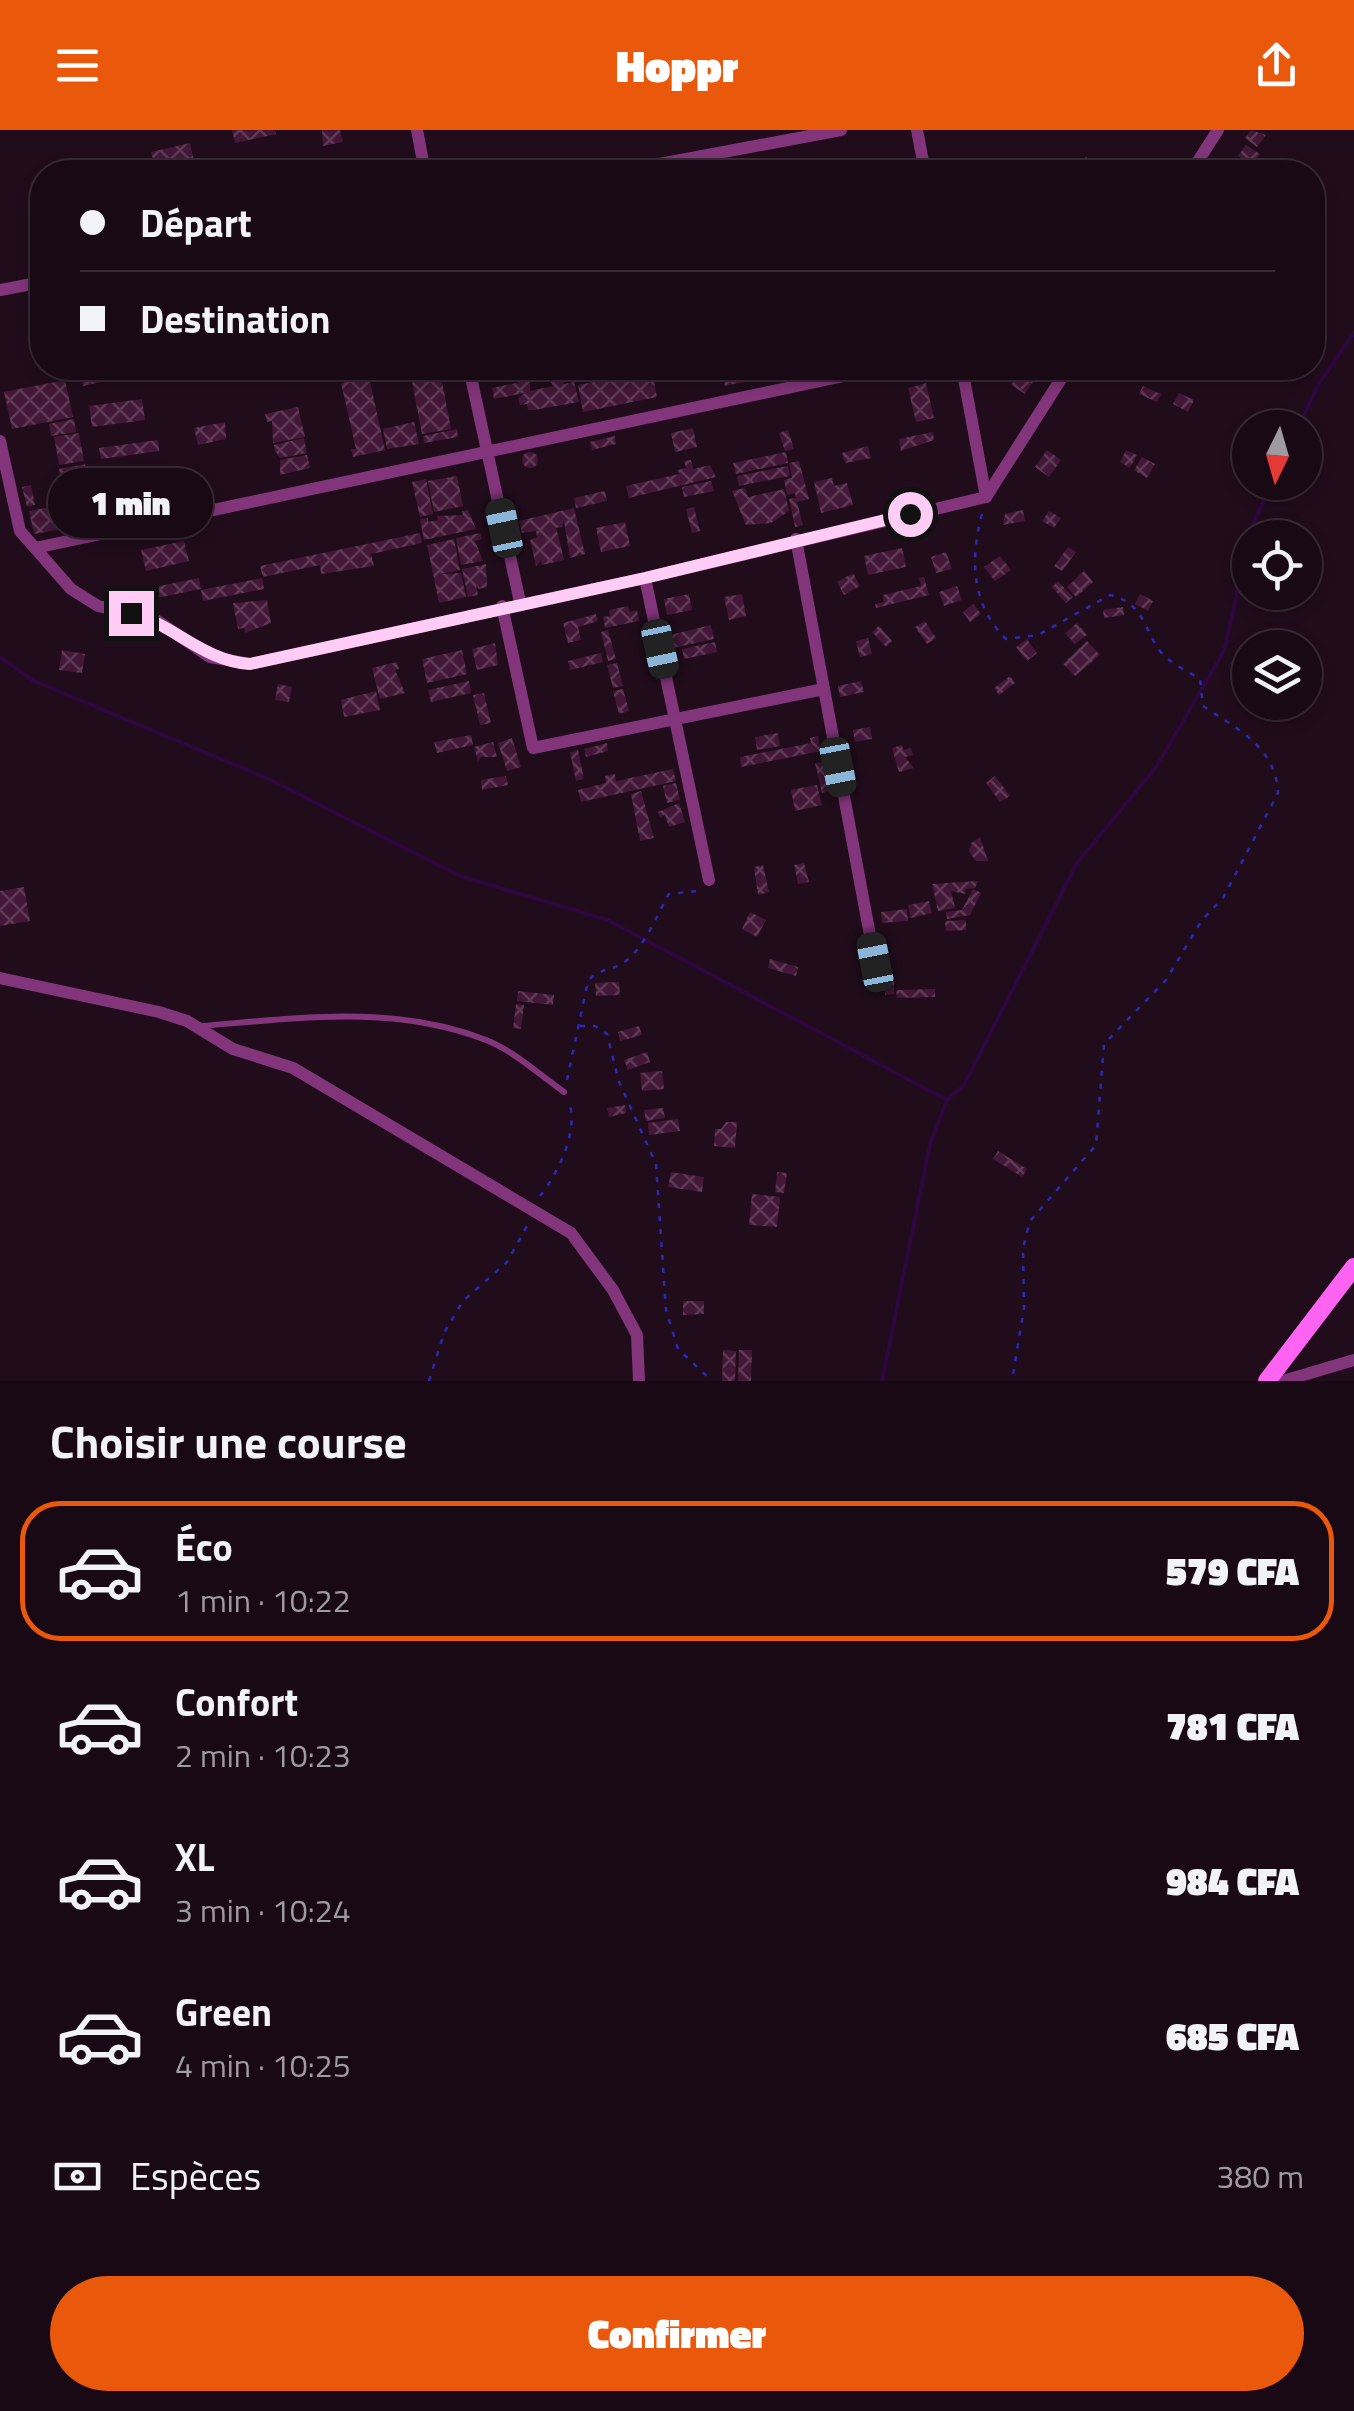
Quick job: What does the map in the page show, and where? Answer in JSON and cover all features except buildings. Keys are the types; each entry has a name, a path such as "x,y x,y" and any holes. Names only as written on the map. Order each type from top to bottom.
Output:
{"street":[{"path":"416,130 422,160"},
{"path":"682,160 841,130"},
{"path":"917,130 923,160"},
{"path":"1199,160 1218,130"},
{"path":"0,290 30,284"},
{"path":"471,380 520,602"},
{"path":"35,548 827,380"},
{"path":"964,380 986,497"},
{"path":"0,441 20,531 70,589 98,606 156,620 210,657 250,664 520,602 645,578 796,539 986,497 1060,380"},
{"path":"796,539 875,962"},
{"path":"645,578 709,880"},
{"path":"502,606 533,748 824,688"},
{"path":"0,978 158,1012 196,1026 233,1049 293,1068 572,1233 613,1290 640,1346 639,1381"},
{"path":"1267,1381 1354,1267"},
{"path":"1283,1381 1354,1360"}],"lane":[{"path":"196,1026 308,1016 417,1018 490,1042 564,1092"}],"path":[{"path":"986,497 974,542 973,573 990,624 1006,639 1038,635 1110,595 1121,598 1149,625 1155,645 1165,656 1200,680 1203,706 1249,734 1277,774 1278,793 1222,898 1202,920 1166,980 1104,1044 1096,1145 1030,1222 1022,1248 1024,1308 1012,1381"},
{"path":"429,1381 444,1333 463,1301 507,1262 538,1212 540,1196 558,1169 571,1129 572,1113 564,1092 588,981 597,971 622,964 637,949 669,894 702,890 709,880"},
{"path":"578,1026 594,1026 607,1034 620,1082 649,1142 656,1164 666,1310 678,1350 712,1380"}],"waterway":[{"path":"1325,375 1354,333"},
{"path":"1306,410 1321,380"},
{"path":"882,1381 930,1144 947,1100 964,1085 1077,863 1157,766 1224,651 1253,524 1264,500"},
{"path":"0,657 34,681 271,780 460,876 608,920 947,1100"}],"route":[{"path":"131,613 156,620 210,657 250,664 502,606 645,578 910,514"}]}
